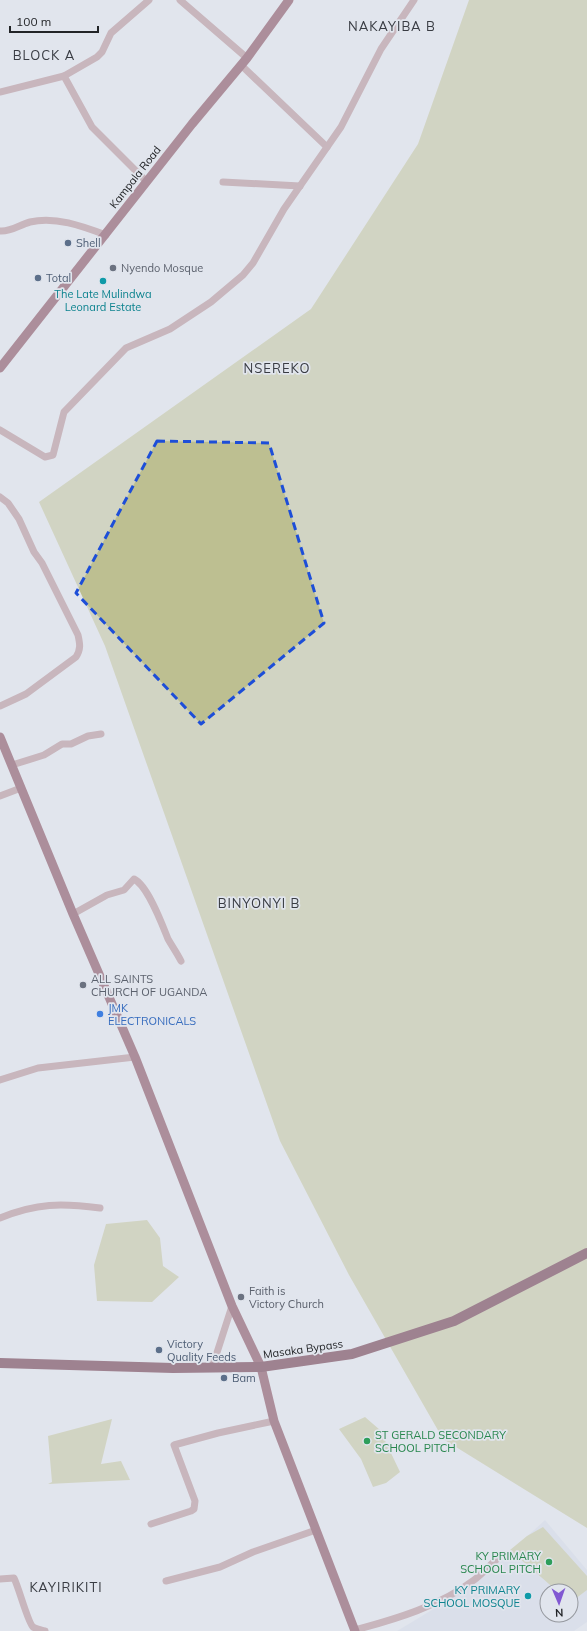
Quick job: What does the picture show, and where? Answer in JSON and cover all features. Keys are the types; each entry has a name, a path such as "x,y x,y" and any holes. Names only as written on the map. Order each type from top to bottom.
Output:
{"highway":[{"name":"Masaka Bypass","path":"0,1363 81,1366 212,1368 261,1367 352,1354 454,1321 587,1253"}],"main road":[{"name":"Kampala Road","path":"0,368 244,61 290,0"},
{"path":"0,737 73,914 135,1057 232,1306 261,1367 274,1421 355,1631"}],"street":[{"path":"0,92 64,76 97,58 102,52 111,33 149,0"},
{"path":"180,0 244,61 327,147"},
{"path":"0,430 45,457 53,455 64,412 69,405 90,387 126,348 170,329 220,295 243,275 253,263 284,208 341,127 381,49 414,0"},
{"path":"64,76 92,127 147,182"},
{"path":"223,182 300,186"},
{"path":"0,231 9,230 29,222 46,221 79,226 106,235"},
{"path":"0,498 8,503 19,518 34,552 55,586 78,635 80,643 80,650 76,657 26,694 0,706"},
{"path":"12,765 44,755 62,744 71,744 88,736 100,734"},
{"path":"0,796 21,788"},
{"path":"73,914 107,895 124,890 134,879 139,882 148,893 168,938 181,961"},
{"path":"0,1080 38,1068 135,1057"},
{"path":"0,1218 24,1209 57,1204 100,1208"},
{"path":"212,1368 232,1306"},
{"path":"151,1524 191,1512 194,1508 195,1501 174,1445 218,1433 274,1421"},
{"path":"166,1581 220,1567 253,1552 316,1530"},
{"path":"355,1631 416,1612 476,1579 497,1559"},
{"path":"0,1579 14,1578 20,1590 28,1621 31,1626 45,1631"}],"highlighted area":[{"path":"157,441 269,443 324,623 201,724 76,593"}],"shaded area":[{"path":"545,1520 587,1570 587,1622 574,1631 397,1631 440,1605 487,1573"}],"green space":[{"path":"469,0 587,0 587,1528 443,1439 349,1275 280,1141 105,646 39,502 311,309 418,144"},
{"path":"147,1220 160,1238 163,1266 179,1277 152,1302 97,1301 94,1265 106,1224"},
{"name":"ST GERALD SECONDARY SCHOOL PITCH","path":"365,1417 380,1430 400,1472 386,1483 373,1487 361,1459 339,1429"},
{"path":"112,1419 101,1464 121,1461 130,1480 48,1484 52,1482 48,1436"},
{"name":"KY PRIMARY SCHOOL PITCH","path":"543,1527 587,1576 587,1590 579,1596 579,1583 548,1583 510,1550 527,1536"}],"place":[{"name":"Shell","path":"68,243"},
{"name":"Nyendo Mosque","path":"113,268"},
{"name":"Total","path":"38,278"},
{"name":"The Late Mulindwa Leonard Estate","path":"103,281"},
{"name":"ALL SAINTS CHURCH OF UGANDA","path":"83,985"},
{"name":"JMK ELECTRONICALS","path":"100,1014"},
{"name":"Faith is Victory Church","path":"241,1297"},
{"name":"Victory Quality Feeds","path":"159,1350"},
{"name":"Bam","path":"224,1378"},
{"name":"ST GERALD SECONDARY SCHOOL PITCH","path":"367,1441"},
{"name":"KY PRIMARY SCHOOL PITCH","path":"549,1562"},
{"name":"KY PRIMARY SCHOOL MOSQUE","path":"528,1596"}],"district":[{"name":"NAKAYIBA B","path":"392,26"},
{"name":"BLOCK A","path":"44,55"},
{"name":"NSEREKO","path":"277,368"},
{"name":"BINYONYI B","path":"259,903"},
{"name":"KAYIRIKITI","path":"66,1587"}]}
